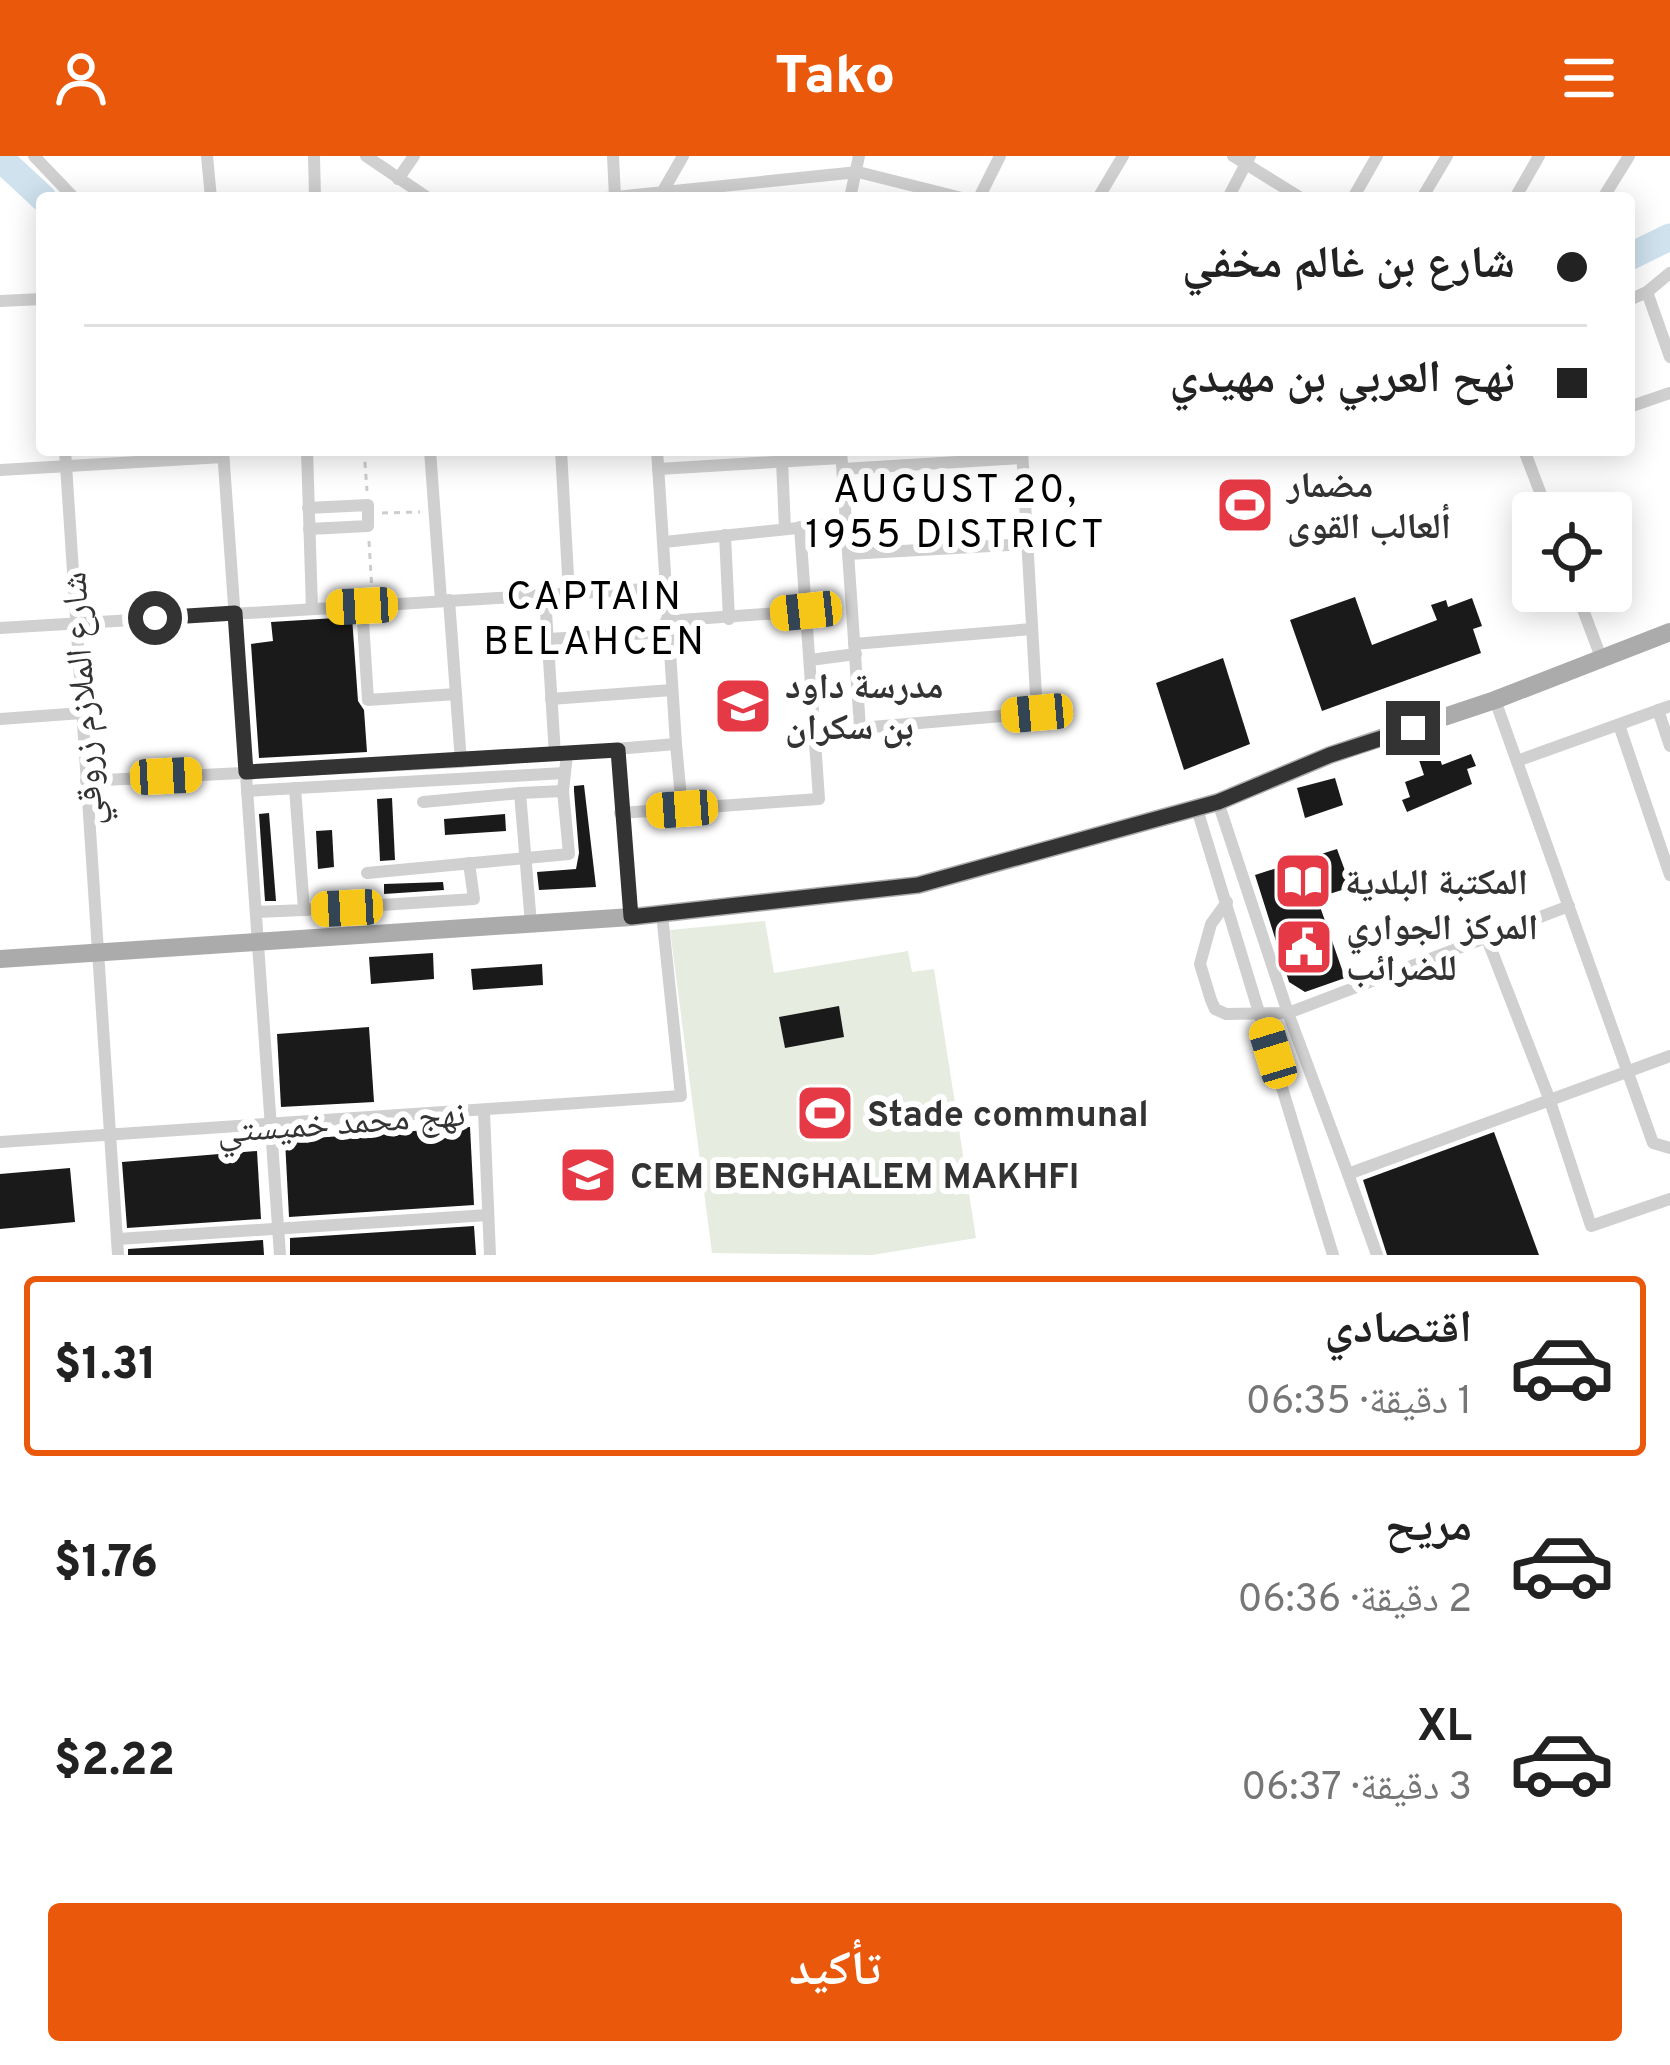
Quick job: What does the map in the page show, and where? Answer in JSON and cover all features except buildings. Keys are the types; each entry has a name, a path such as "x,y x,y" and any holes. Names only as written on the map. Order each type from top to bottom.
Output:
{"main road":[{"path":"0,959 631,917 918,885 1218,802 1330,755 1496,700 1670,632"}],"street":[{"path":"34,156 68,192"},
{"path":"207,156 210,192"},
{"path":"314,156 315,192"},
{"path":"366,156 419,192"},
{"path":"398,179 414,156"},
{"path":"611,192 613,156"},
{"path":"663,191 683,156"},
{"path":"852,192 859,156"},
{"path":"858,172 874,156"},
{"path":"982,192 1000,156"},
{"path":"1102,192 1123,156"},
{"path":"1356,192 1377,156"},
{"path":"1426,192 1447,156"},
{"path":"1518,192 1539,156"},
{"path":"1607,192 1629,156"},
{"path":"1230,192 1243,158 1292,192"},
{"path":"654,192 858,172 938,192"},
{"path":"1635,297 1670,273"},
{"path":"1647,292 1670,358"},
{"path":"0,301 36,298"},
{"path":"1635,405 1670,393"},
{"name":"شارع الملازم زروقي","path":"65,456 118,1255"},
{"path":"0,470 184,456"},
{"path":"223,456 280,1255"},
{"path":"307,456 312,609"},
{"path":"431,456 461,762"},
{"path":"561,456 569,594"},
{"path":"657,456 682,809"},
{"path":"658,469 718,458 950,456"},
{"path":"842,459 860,728 1037,713 1022,456"},
{"path":"1526,456 1539,492"},
{"path":"620,813 819,799 811,660 792,528 790,457"},
{"path":"308,508 368,513 368,526 309,529"},
{"path":"664,542 846,523"},
{"path":"725,535 729,619"},
{"path":"848,554 1028,544"},
{"path":"0,628 663,588"},
{"path":"368,873 569,854 545,596"},
{"path":"367,606 368,700 456,694"},
{"path":"548,639 806,611"},
{"path":"1584,612 1602,660"},
{"path":"811,660 855,649 1032,629"},
{"path":"551,699 672,690"},
{"path":"1496,700 1653,1143 1670,1148"},
{"path":"1517,761 1664,708 1670,746"},
{"path":"0,718 82,713"},
{"path":"1619,725 1670,875"},
{"path":"86,781 461,762 676,744"},
{"path":"618,750 631,917"},
{"path":"248,791 564,773"},
{"path":"295,788 304,910"},
{"path":"423,802 563,791"},
{"path":"520,794 531,925"},
{"path":"1218,802 1288,1013 1377,1255"},
{"path":"1197,808 1333,1255"},
{"path":"256,912 474,899 469,863"},
{"path":"1227,902 1210,923 1200,964 1210,1000 1226,1014 1288,1013 1569,906"},
{"name":"نهج محمد خميستي","path":"0,1142 681,1096 662,914"},
{"path":"1486,936 1549,1098 1591,1226 1670,1199"},
{"path":"1348,1174 1549,1098 1669,1060"},
{"path":"484,1112 490,1255"},
{"path":"118,1239 488,1215"}],"path":[{"path":"364,456 367,606"},
{"path":"368,513 432,511"}],"shaded area":[{"name":"Stade communal","path":"765,921 774,973 908,951 912,972 934,969 976,1238 872,1255 712,1253 670,930"}],"waterway":[{"path":"0,158 37,192"},
{"path":"1635,254 1670,237"}],"place":[{"name":"مضمار ألعالب القوى","path":"1245,505"},
{"name":"مدرسة داود بن سكران","path":"743,706"},
{"name":"المكتبة البلدية","path":"1303,881"},
{"name":"المركز الجواري للضرائب","path":"1304,947"},
{"name":"Stade communal","path":"825,1113"},
{"name":"CEM BENGHALEM MAKHFI","path":"588,1175"}],"district":[{"name":"AUGUST 20, 1955 DISTRICT","path":"956,510"},
{"name":"CAPTAIN BELAHCEN","path":"595,618"}],"route":[{"path":"155,618 235,613 246,772 618,750 631,917 918,885 1218,802 1330,755 1413,728"}]}
